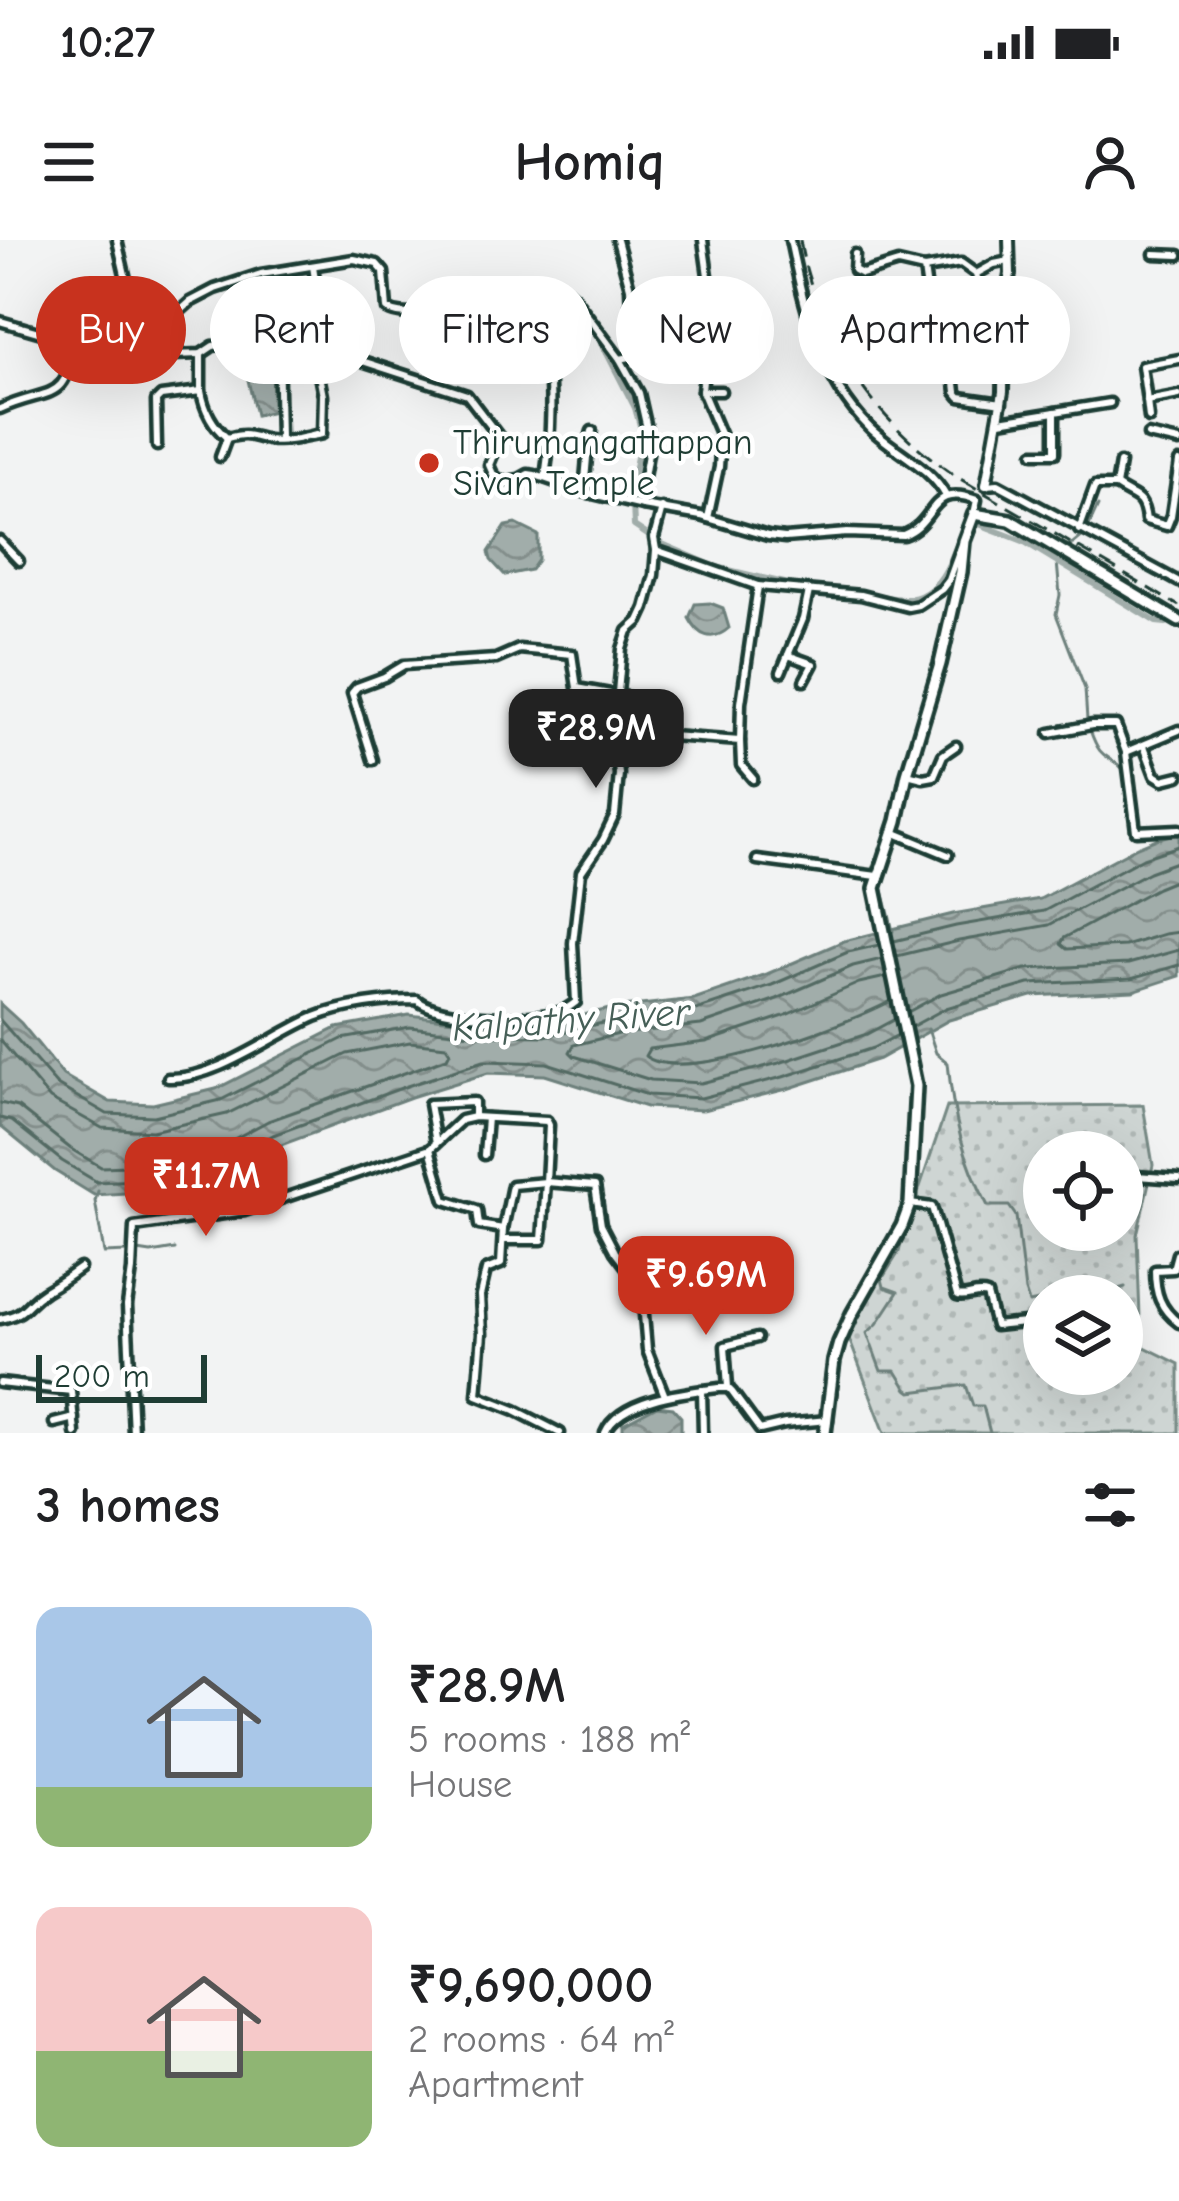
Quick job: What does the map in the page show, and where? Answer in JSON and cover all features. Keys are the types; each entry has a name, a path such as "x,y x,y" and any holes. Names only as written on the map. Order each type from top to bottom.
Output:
{"main road":[{"path":"825,1433 839,1343 910,1204 916,1086 875,899 877,877 940,664 964,541 974,514 1010,520 1179,620"}],"street":[{"path":"117,240 125,276"},
{"path":"616,240 626,276"},
{"path":"708,276 703,243 712,240"},
{"path":"790,240 816,346 832,379 867,426 939,482 946,496"},
{"path":"1009,240 1002,404 986,485 998,484 1177,581"},
{"path":"854,254 854,270 862,274 898,262 924,269 961,263 976,274 1009,260"},
{"path":"1154,254 1179,255"},
{"path":"186,305 237,280 285,268 354,260 377,264 385,272 387,309 395,314 449,315 554,286 563,288 616,354"},
{"path":"313,266 314,276"},
{"path":"924,269 925,276"},
{"path":"0,321 36,330"},
{"path":"186,355 210,348"},
{"path":"201,354 203,406 227,438"},
{"path":"1148,418 1140,368 1179,359"},
{"path":"375,365 467,395 500,438 489,465 502,482 528,474 584,492 785,538 903,535 912,532 936,501 946,496 977,500 974,514"},
{"path":"0,409 62,384"},
{"path":"279,384 280,439"},
{"path":"227,438 253,433 267,440 289,440 322,434 321,384"},
{"path":"545,478 551,384"},
{"path":"634,384 650,442 643,506"},
{"path":"703,384 721,436 708,518"},
{"path":"955,384 960,397 1002,404"},
{"path":"157,446 156,400 201,391"},
{"path":"702,391 721,391"},
{"path":"1147,401 1179,395"},
{"path":"1000,421 1110,403"},
{"path":"1034,453 1055,453 1055,412"},
{"path":"584,492 592,431"},
{"path":"1148,435 1179,442"},
{"path":"220,457 227,438"},
{"path":"1079,530 1095,486 1116,486 1139,498 1146,520 1167,526 1177,500 1179,462"},
{"path":"1116,486 1120,464"},
{"path":"168,1078 211,1068 318,1016 353,1008 417,1000 423,1006 461,1013 521,1017 565,1010 576,1002 573,943 581,872 615,814 622,649 645,608 662,508"},
{"path":"0,541 20,561"},
{"path":"656,550 758,586 862,596 908,607 942,589 964,541"},
{"path":"753,779 741,765 740,741 758,586"},
{"path":"782,672 809,591"},
{"path":"373,760 352,693 404,664 496,659 519,649 572,654 577,688 649,701"},
{"path":"788,655 813,664 804,681"},
{"path":"1050,733 1116,725 1126,752 1136,831 1179,829"},
{"path":"1126,752 1179,730"},
{"path":"615,732 740,741"},
{"path":"907,774 934,776 943,755 956,746"},
{"path":"1144,746 1155,775 1163,780 1179,776"},
{"path":"892,832 948,855"},
{"path":"758,860 877,877"},
{"path":"474,1117 473,1102 429,1104 445,1200 477,1210 479,1225 503,1229"},
{"path":"484,1155 487,1118"},
{"path":"133,1433 128,1306 134,1227 245,1211 433,1146 461,1120 547,1120 542,1240 504,1240"},
{"path":"1143,1176 1179,1179"},
{"path":"560,1433 477,1394 482,1284 486,1270 501,1264 512,1185 596,1186 601,1225 643,1303 647,1350 665,1396"},
{"path":"910,1204 932,1207 957,1296 986,1295 995,1326 1023,1324"},
{"path":"1179,1255 1173,1269 1155,1270 1160,1302 1179,1323"},
{"path":"0,1319 21,1313 80,1268"},
{"path":"757,1338 725,1346 728,1388 760,1430 827,1420"},
{"path":"0,1384 71,1390 75,1433"},
{"path":"605,1433 610,1420 620,1413 665,1396 728,1388"},
{"path":"701,1390 703,1433"},
{"path":"54,1423 74,1418"}],"shaded area":[{"path":"1143,1105 1153,1165 1143,1209 1143,1131 1023,1131 1023,1251 1138,1251 1138,1275 1023,1275 1023,1395 1143,1395 1143,1346 1179,1364 1179,1433 885,1433 848,1336 902,1240 947,1107"}],"water":[{"path":"249,384 274,384 279,410 256,415"},
{"path":"516,524 538,535 538,560 531,570 505,575 489,552 506,526"},
{"path":"695,604 723,608 729,628 711,636 701,633 689,618"},
{"name":"Kalpathy River","path":"1179,833 1179,976 1133,991 1032,996 949,1020 879,1059 703,1110 646,1107 545,1075 488,1073 278,1146 211,1182 94,1195 55,1171 0,1126 0,1004 63,1075 110,1102 153,1104 216,1089 337,1028 409,1015 544,1024 614,1008 694,999 844,941 1040,899 1137,847"},
{"path":"657,1406 673,1408 681,1417 681,1433 623,1433 623,1424"}],"waterway":[{"path":"592,328 635,408 642,433 632,481 634,526 649,536"},
{"path":"1088,528 1098,506"},
{"path":"866,594 905,599 929,590 946,570 966,519 1023,541 1156,622 1166,623"},
{"path":"1084,535 1063,546 1057,562 1060,595 1056,614 1085,689 1087,720"},
{"path":"660,543 716,567 823,589"},
{"path":"1090,730 1102,753 1126,772"},
{"path":"1139,825 1161,839"},
{"path":"882,886 893,931"},
{"path":"928,1029 936,1053 948,1063 956,1119 988,1206 1009,1206 1016,1216 1023,1275"},
{"path":"900,1043 911,1104"},
{"path":"98,1191 95,1201 104,1253 128,1252"},
{"path":"899,1240 899,1252 882,1279 884,1287 898,1292 867,1333 881,1371 896,1371 911,1392 966,1385 973,1406 983,1406 990,1433"},
{"path":"138,1251 175,1249"}],"railway":[{"path":"800,240 813,291 836,345 879,409 915,445 957,477 1179,606"}],"place":[{"name":"Thirumangattappan Sivan Temple","path":"429,463"}]}
